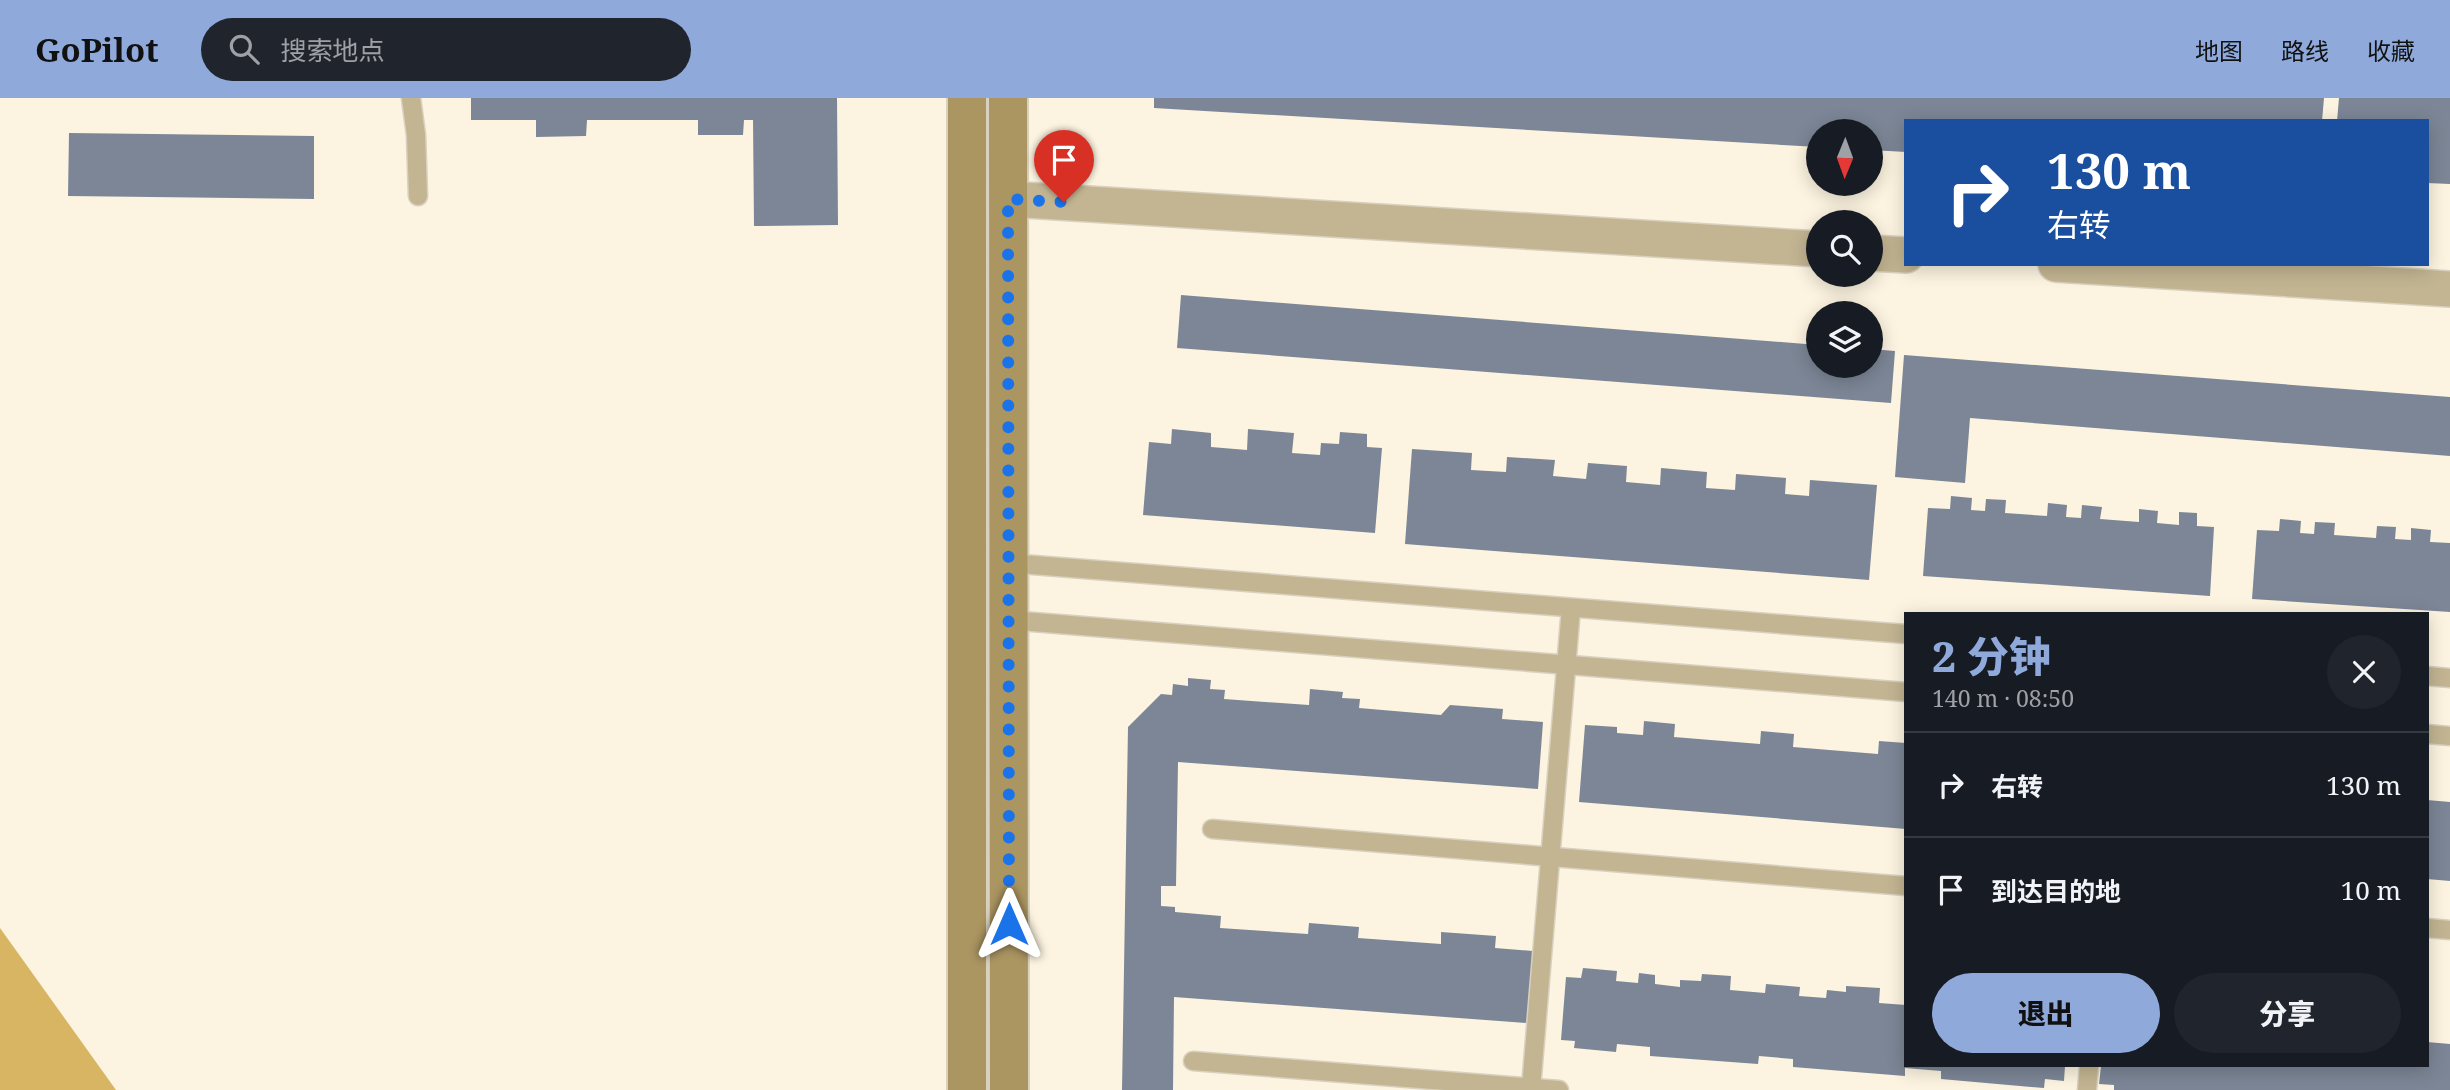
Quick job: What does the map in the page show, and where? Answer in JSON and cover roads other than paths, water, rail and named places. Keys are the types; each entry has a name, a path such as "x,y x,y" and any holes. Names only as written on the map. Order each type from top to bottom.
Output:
{"street":[{"path":"967,98 967,1090"},
{"path":"1008,98 1009,1090"},
{"path":"1008,199 1806,248"},
{"path":"1883,254 1904,255"},
{"path":"2088,266 2450,289"}],"lane":[{"path":"411,98 416,135 418,196"},
{"path":"1008,563 1904,634"},
{"path":"1531,1088 1571,608"},
{"path":"1008,620 1904,692"},
{"path":"2429,676 2450,678"},
{"path":"2429,734 2450,736"},
{"path":"1212,829 1904,886"},
{"path":"2429,928 2450,930"},
{"path":"1193,1060 1444,1085 1559,1090"},
{"path":"2087,1090 2089,1067"}]}
